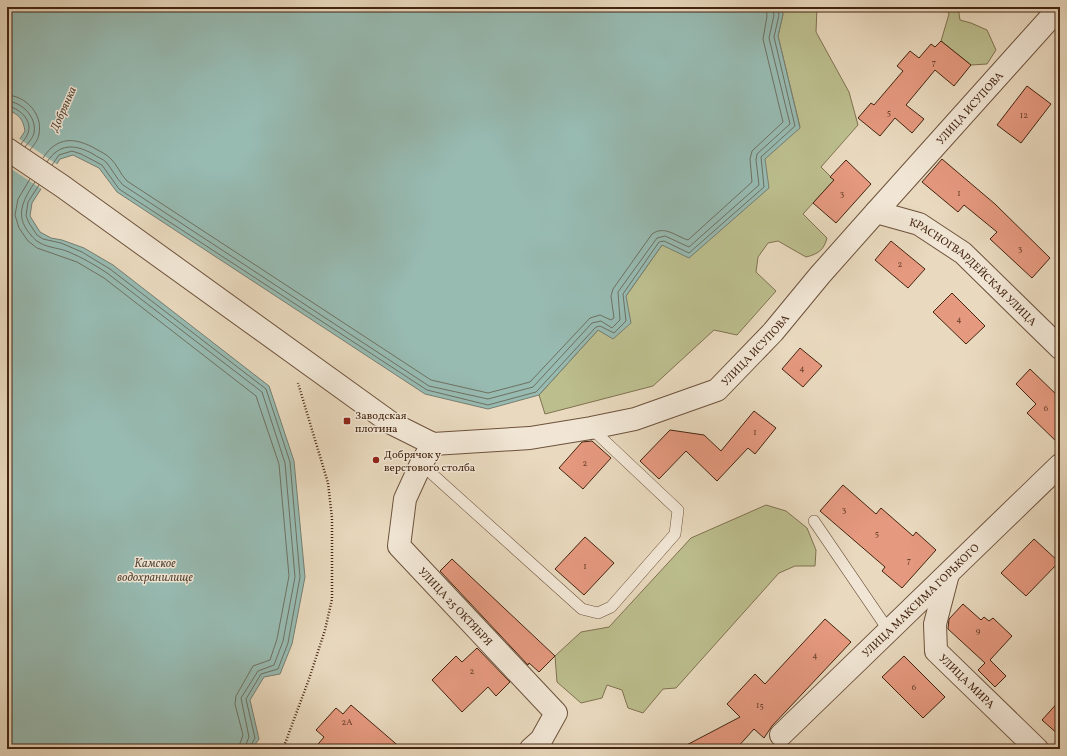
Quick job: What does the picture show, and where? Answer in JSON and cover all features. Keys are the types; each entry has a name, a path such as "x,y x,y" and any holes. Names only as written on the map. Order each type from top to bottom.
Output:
{"street":[{"name":"УЛИЦА ИСУПОВА","path":"433,444 530,438 591,428 635,419 717,390 773,332 820,275 1060,7"},
{"path":"7,149 62,186 317,372 391,423 433,444"},
{"name":"КРАСНОГВАРДЕЙСКАЯ УЛИЦА","path":"876,212 920,224 963,253 1060,348"},
{"name":"УЛИЦА 25 ОКТЯБРЯ","path":"433,444 421,464 405,499 399,546 556,713 542,740 531,749"},
{"name":"УЛИЦА МАКСИМА ГОРЬКОГО","path":"781,735 1060,465"},
{"name":"УЛИЦА МИРА","path":"948,574 935,624 936,651 1037,749"}],"lane":[{"path":"421,464 582,609 598,613 611,607 675,534 678,510 591,428"},
{"path":"814,520 889,631"}],"path":[{"path":"282,749 309,679 325,630 332,599 332,518 328,483 300,384 294,378"}],"green space":[{"path":"780,7 817,7 816,32 849,92 858,125 821,167 834,180 803,214 827,238 824,246 817,253 806,257 778,241 768,243 758,257 756,272 776,291 737,335 714,330 653,386 545,414 539,395 598,330 626,296 662,245 800,127 778,36 783,14"},
{"path":"945,7 958,7 960,20 987,30 996,50 987,64 971,65 941,41 949,14"},
{"path":"766,505 786,511 807,528 816,550 815,566 795,566 779,573 676,688 663,689 643,713 628,708 622,690 607,685 602,698 581,703 557,682 555,656 581,632 609,627 691,538"}],"water":[{"path":"7,7 780,7 783,14 778,36 800,128 765,159 769,188 689,258 662,245 626,296 631,323 613,339 598,330 539,395 488,409 425,394 117,192 99,168 73,155 60,159 32,203 30,216 40,232 51,238 62,240 84,248 113,265 269,386 294,461 305,577 292,644 280,674 264,677 250,700 259,739 252,749 7,749 7,159 25,131 20,118 15,113 7,110"}],"pier":[{"path":"18,138 58,165 43,190 7,166 7,156"}],"building":[{"path":"941,41 971,65 954,86 935,70 906,105 924,119 912,133 895,118 880,136 858,118 871,103 874,105 903,71 897,66 910,51 919,58 931,44 935,47"},
{"path":"1027,86 1051,104 1021,143 997,125"},
{"path":"942,159 995,204 1050,258 1032,278 990,239 997,232 964,205 958,212 922,182"},
{"path":"846,160 871,184 836,223 813,203 834,180 830,177"},
{"path":"891,241 925,269 908,288 875,260"},
{"path":"952,293 985,326 966,344 933,312"},
{"path":"800,348 822,366 803,387 782,369"},
{"path":"1030,369 1060,398 1060,445 1027,413 1036,404 1016,384"},
{"path":"754,411 776,428 755,454 748,448 717,481 686,451 659,479 640,461 670,430 704,435 721,451"},
{"path":"592,441 611,458 583,489 559,468 582,442"},
{"path":"843,485 876,514 881,508 913,536 916,532 936,550 902,588 882,571 885,567 820,511"},
{"path":"585,537 614,563 584,595 555,569"},
{"path":"1034,539 1059,562 1026,596 1001,573"},
{"path":"452,559 555,656 539,672 529,663 528,665 440,571"},
{"path":"963,604 981,620 984,617 989,621 993,618 1012,636 990,660 1006,676 995,687 978,670 985,663 948,629 949,619"},
{"path":"825,619 851,642 772,726 764,738 754,729 736,749 679,749 740,717 727,704 755,674 765,684"},
{"path":"477,648 510,682 496,696 488,687 462,712 432,680 456,656 462,662"},
{"path":"904,656 945,697 923,718 882,677"},
{"path":"1060,700 1060,736 1042,720"},
{"path":"351,705 402,749 314,749 324,737 316,730 336,708 343,714"}],"place":[{"name":"Заводская плотина","path":"347,421"},
{"name":"Добрячок у верстового столба","path":"376,460"}],"water label":[{"name":"Добрянка","path":"63,109"},
{"name":"Камское водохранилище","path":"155,570"}]}
